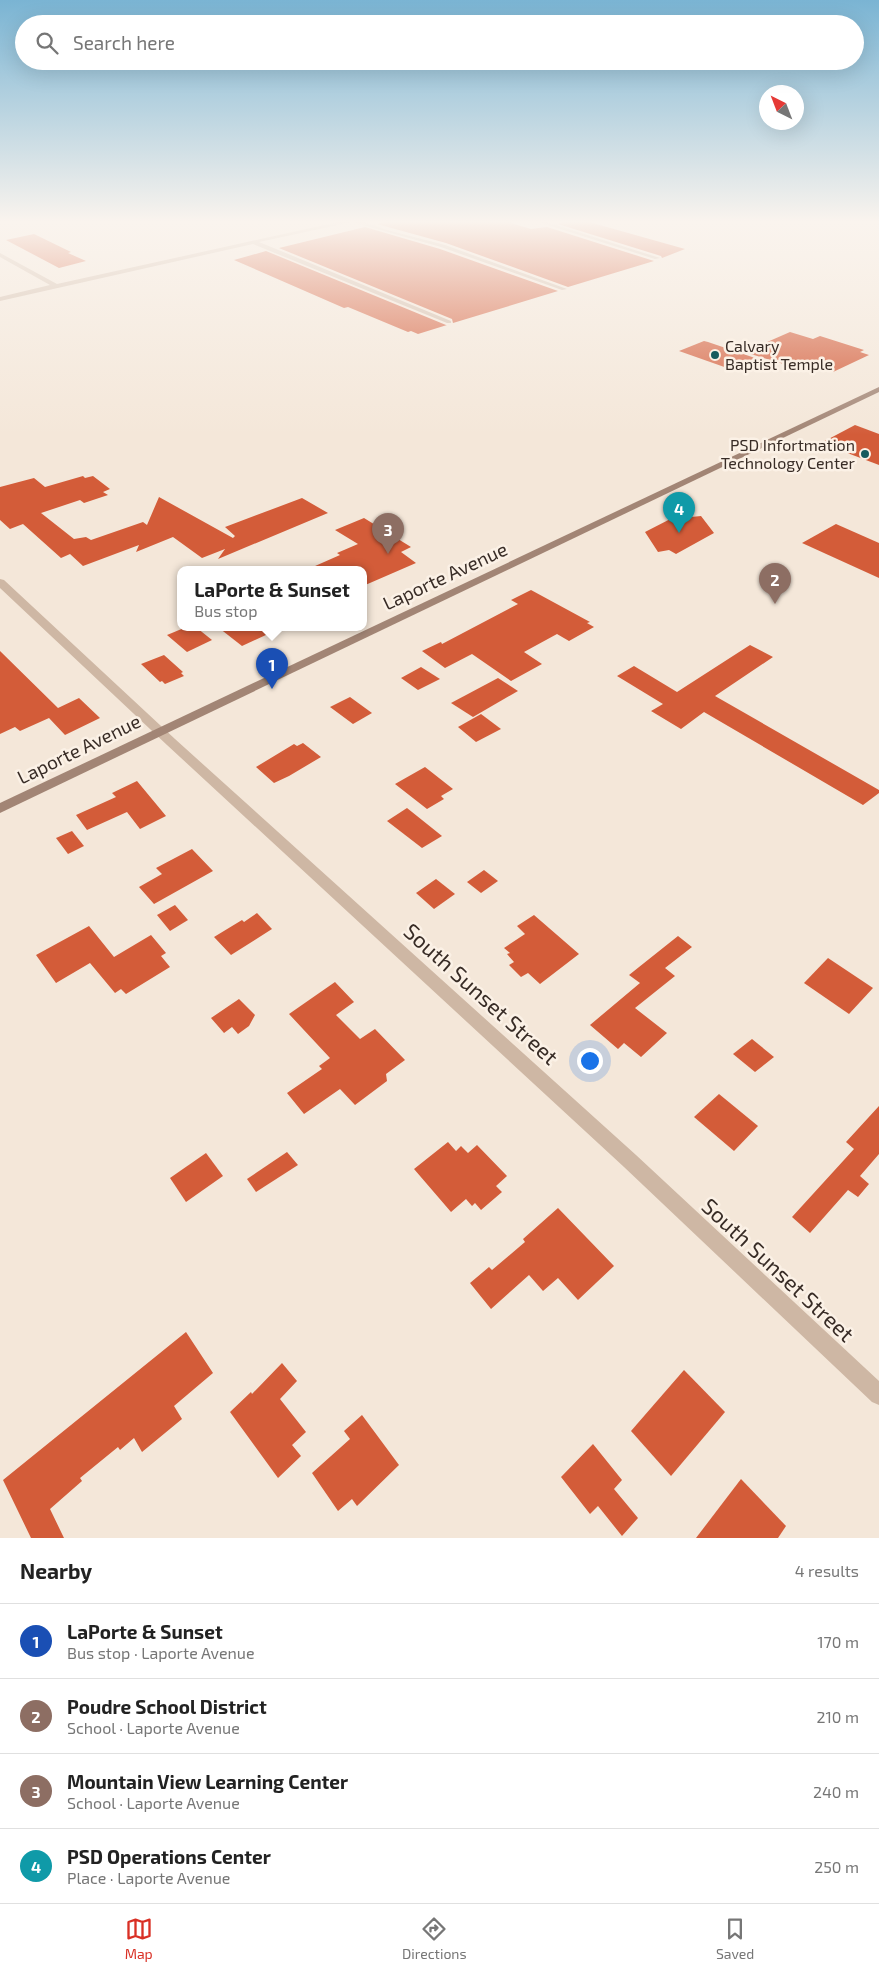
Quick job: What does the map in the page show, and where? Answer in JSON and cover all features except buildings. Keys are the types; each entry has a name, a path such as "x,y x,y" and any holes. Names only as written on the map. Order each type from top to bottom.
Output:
{"street":[{"path":"0,299 31,292"},
{"path":"376,292 450,322"},
{"name":"Laporte Avenue","path":"0,808 879,389"},
{"name":"South Sunset Street","path":"0,582 630,1161 879,1395"}],"place":[{"name":"Calvary Baptist Temple","path":"715,355"},
{"name":"PSD Infortmation Technology Center","path":"865,454"},
{"name":"PSD Operations Center","path":"679,533"},
{"name":"Mountain View Learning Center","path":"388,554"},
{"name":"Poudre School District","path":"775,604"},
{"name":"LaPorte & Sunset","path":"272,689"}]}
